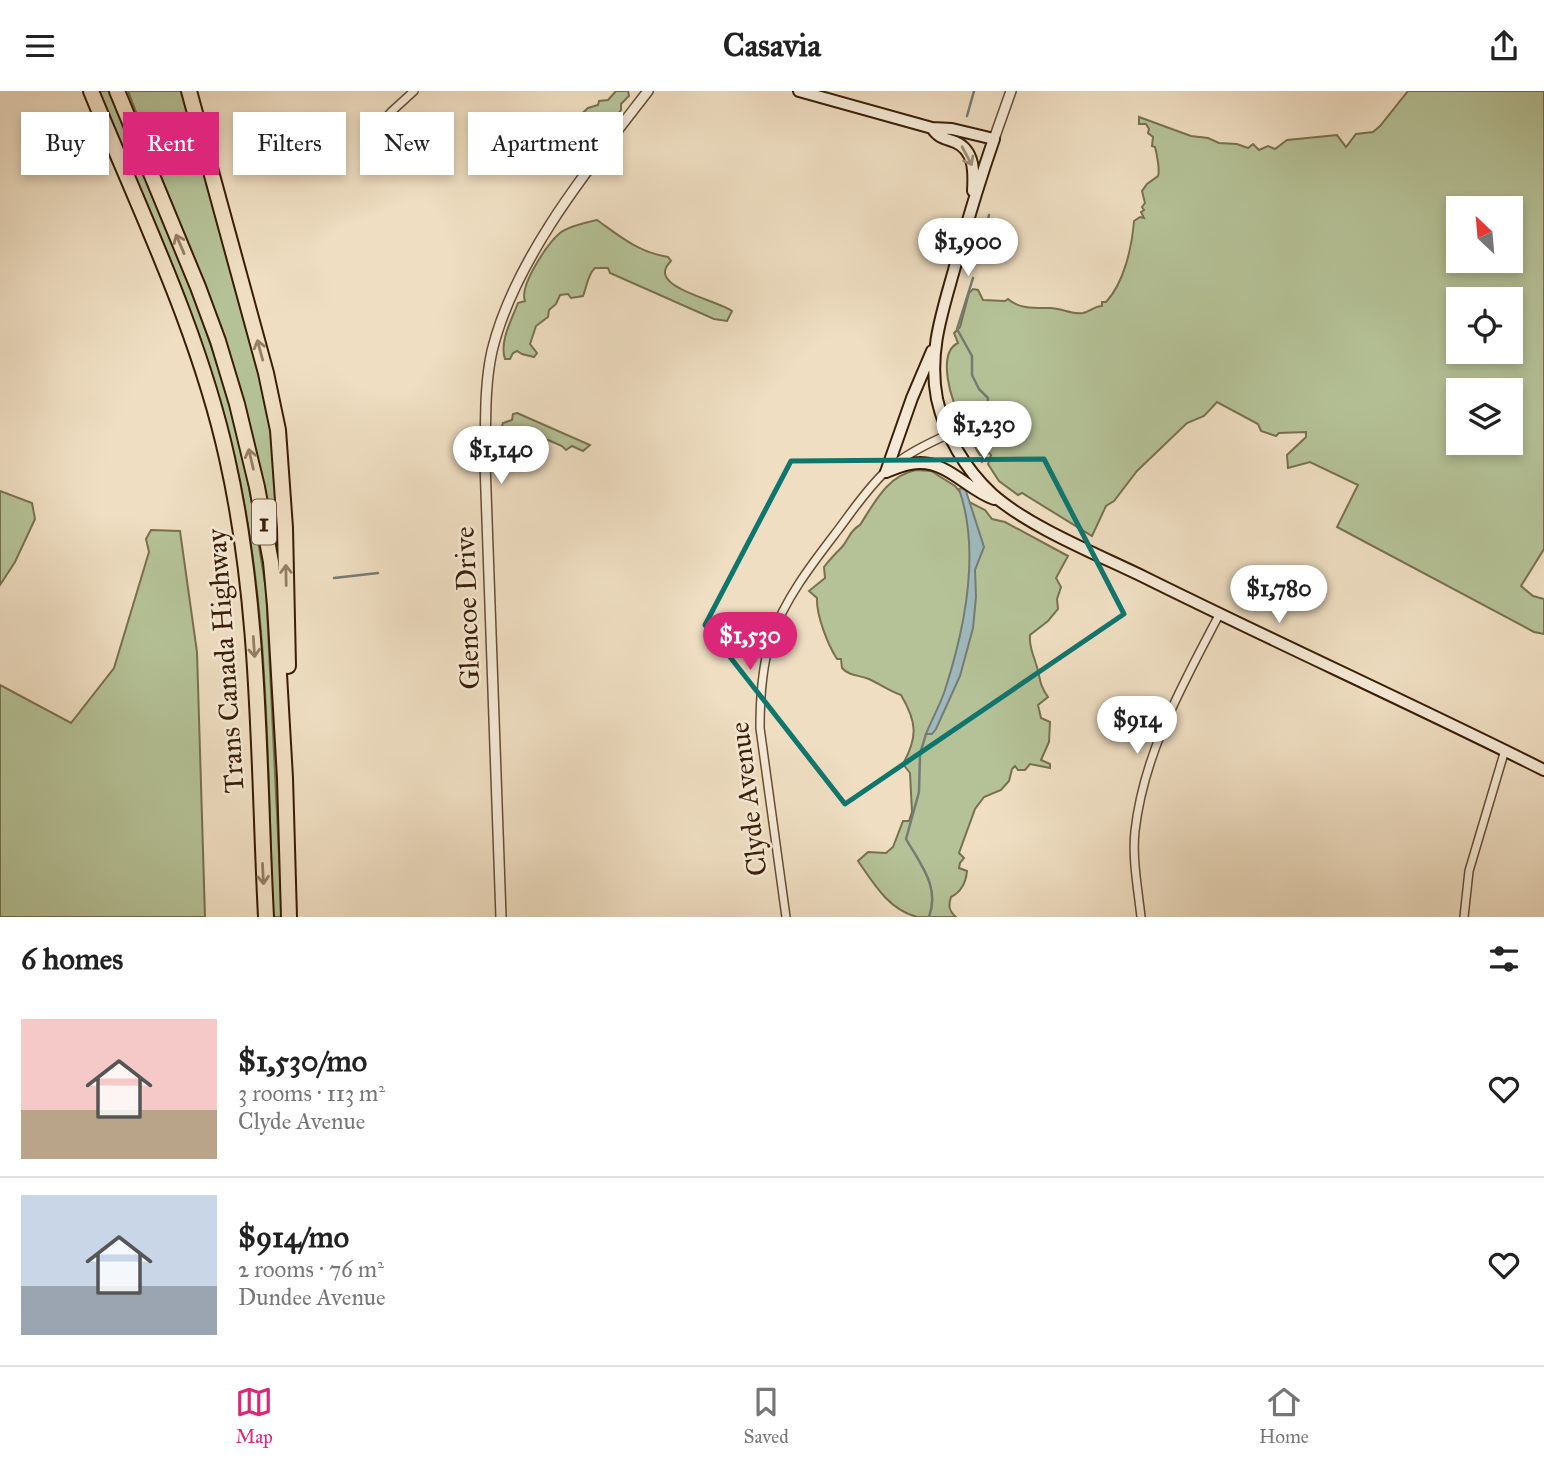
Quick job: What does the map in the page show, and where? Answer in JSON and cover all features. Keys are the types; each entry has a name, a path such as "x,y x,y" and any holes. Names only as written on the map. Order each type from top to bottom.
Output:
{"highway":[{"name":"Trans Canada Highway","path":"88,91 179,306 205,380 235,498 252,617 265,917"},
{"name":"Trans Canada Highway","path":"117,91 198,287 220,348 257,487 268,544 275,605 285,778 289,915"},
{"path":"189,91 261,351 278,430 285,540 292,808 289,915"}],"main road":[{"path":"799,91 932,128 952,129 994,139 972,203 934,346 886,472"},
{"path":"932,128 937,136 958,143 968,153 973,167 972,203"},
{"path":"934,346 935,386 949,434 968,466 1001,501"},
{"path":"886,472 909,464 930,464 944,470 985,496 1001,501 1042,526 1219,615 1544,770"}],"street":[{"path":"390,112 414,91"},
{"name":"Glencoe Drive","path":"501,917 486,475 486,400 492,353 498,327 519,276 600,154 648,91"},
{"path":"994,139 1011,91"},
{"name":"Clyde Avenue","path":"786,917 760,728 767,655 778,621 800,580 867,492 886,472 915,451 949,434"},
{"path":"1141,917 1135,832 1146,775 1170,710 1219,615"},
{"path":"1464,917 1469,871 1504,750"}],"highlighted area":[{"path":"1044,459 1124,614 845,804 705,625 791,461"}],"green space":[{"path":"99,91 109,91 123,125 123,149 109,112"},
{"path":"128,91 186,91 192,112 136,112"},
{"path":"616,91 628,91 629,96 621,104 619,112 584,112 598,105 599,101 608,100"},
{"path":"1408,91 1544,91 1544,549 1521,586 1533,596 1544,599 1544,634 1534,632 1337,527 1358,485 1310,462 1288,468 1287,455 1306,437 1306,432 1279,433 1276,436 1261,431 1258,424 1217,402 1204,416 1187,423 1137,471 1114,501 1106,506 1092,536 1022,493 1018,495 999,481 988,464 991,455 980,455 975,447 967,442 969,437 964,434 964,425 950,391 947,368 951,349 958,343 954,333 960,327 969,293 973,289 978,290 983,300 1008,299 1022,306 1079,313 1102,306 1102,302 1106,302 1118,285 1126,264 1134,221 1140,217 1144,218 1141,212 1145,203 1142,191 1159,174 1156,150 1152,146 1153,137 1148,133 1146,124 1139,124 1139,117 1191,136 1248,148 1253,144 1259,150 1268,146 1275,149 1287,140 1337,135 1346,147 1356,134 1373,132"},
{"path":"134,175 144,175 195,298 231,406 248,480 266,589 282,917 273,917 260,619 244,501 231,443 204,353"},
{"path":"160,175 209,175 252,331 276,442 280,598 208,300"},
{"path":"597,220 639,248 668,257 671,261 665,270 667,278 685,291 732,311 727,321 714,319 610,273 608,268 595,268 583,296 571,298 568,294 560,295 549,310 548,317 536,326 530,344 537,353 534,357 517,351 510,359 505,359 507,331 518,303 525,301 526,286 542,255 563,231"},
{"path":"517,413 590,445 583,451 572,446 566,450 548,440 525,455 515,456 513,449 497,450 493,446 496,430 500,432 503,423 512,420 513,414"},
{"path":"916,470 931,471 955,486 967,501 985,510 992,519 1005,522 1068,556 1056,578 1061,587 1057,599 1058,609 1030,635 1041,684 1048,697 1038,705 1041,718 1050,722 1049,742 1041,760 1050,764 1050,768 1030,764 1025,770 1018,770 1015,766 1009,781 1001,790 984,797 975,809 959,853 964,858 959,868 967,871 965,879 960,889 951,897 951,910 956,917 917,917 898,908 883,895 858,861 868,852 886,853 893,847 903,821 909,821 912,812 910,773 903,764 911,746 913,722 901,695 842,668 841,659 837,659 823,630 817,598 809,591 825,578 824,567 860,525 889,484"},
{"path":"0,491 32,503 35,519 15,562 0,585"},
{"path":"151,530 180,531 197,652 205,917 0,917 0,685 71,723 114,668 149,552 146,539"}],"water":[{"path":"959,489 966,491 984,547 975,570 973,628 960,676 936,729 932,734 926,734 945,690 959,641 968,590 969,538"}],"waterway":[{"path":"967,116 974,91"},
{"path":"981,253 989,215"},
{"path":"973,278 957,329 972,356 972,375 979,389 988,398 982,462"},
{"path":"334,578 378,573"},
{"path":"926,734 920,754 919,792 906,839 931,886 932,906 929,917"}]}
